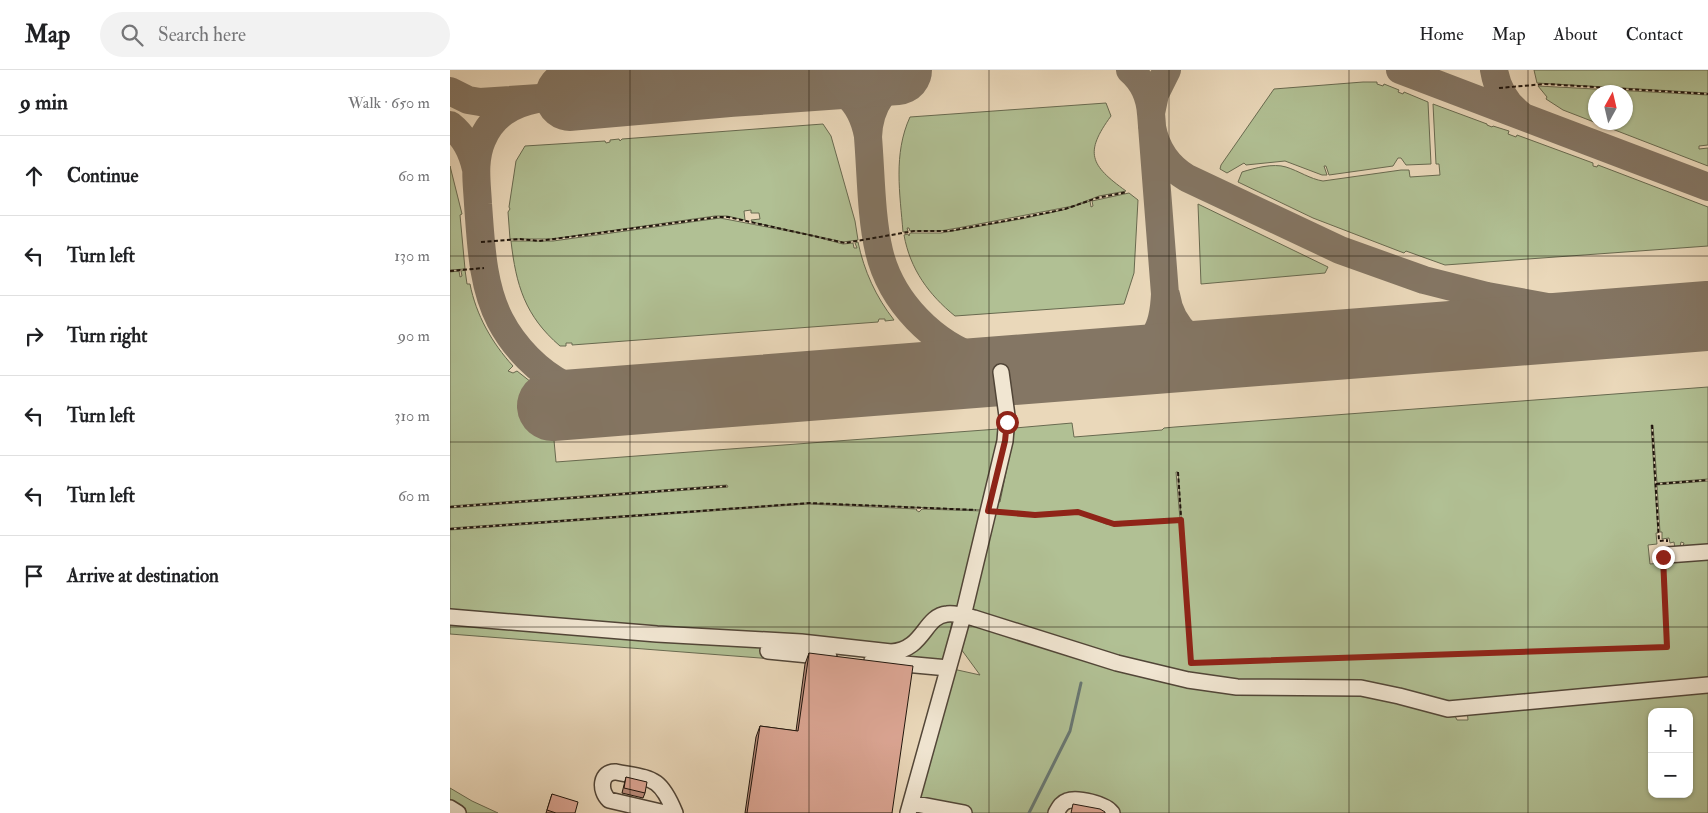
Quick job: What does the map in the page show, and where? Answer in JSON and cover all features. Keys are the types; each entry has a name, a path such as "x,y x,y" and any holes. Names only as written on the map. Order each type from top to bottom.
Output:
{"street":[{"path":"964,813 909,808 963,616 1007,427 1002,372"},
{"path":"1668,555 1708,552"},
{"path":"450,618 801,642 891,652 902,650 912,645 934,619 950,614 963,616 1117,663 1188,680 1237,687 1361,688 1448,709 1708,685"},
{"path":"768,651 948,668"},
{"path":"664,813 609,800 603,792 605,775 609,772 616,772 654,781 666,794 675,813"},
{"path":"1056,813 1063,803 1072,800 1103,806 1112,813"},
{"path":"450,808 458,813"}],"path":[{"path":"1499,88 1541,84 1708,94"},
{"path":"482,242 520,239 549,240 723,217 845,243 914,231 949,231 1065,209 1097,198 1127,192"},
{"path":"450,271 484,268"},
{"path":"1178,472 1191,663 1667,647 1662,559 1663,556 1668,555 1667,540 1659,541 1652,425"},
{"path":"1656,484 1708,480"},
{"path":"450,507 728,486"},
{"path":"450,529 810,503 1035,515 1078,512 1114,524 1181,520"}],"green space":[{"path":"1534,70 1708,70 1708,93 1633,89 1633,85 1588,86 1537,83"},
{"path":"1377,82 1377,84 1383,86 1384,84 1399,90 1398,92 1403,94 1404,92 1428,102 1431,164 1406,165 1401,158 1398,158 1393,166 1329,175 1326,166 1324,166 1327,175 1322,175 1285,161 1246,165 1244,163 1227,173 1220,169 1274,89"},
{"path":"1538,86 1588,89 1588,120 1563,110 1546,99 1547,97"},
{"path":"1633,91 1708,95 1708,145 1699,146 1699,149 1708,148 1708,166 1615,130 1633,130"},
{"path":"1106,103 1111,116 1097,140 1094,149 1095,158 1098,166 1105,174 1126,191 1099,196 1073,206 963,227 940,231 910,231 907,228 908,231 903,232 899,174 901,145 910,117"},
{"path":"1433,104 1492,127 1509,131 1508,134 1516,137 1517,135 1593,163 1593,166 1597,167 1598,165 1708,207 1708,246 1445,265 1406,251 1404,253 1313,218 1238,182 1242,172 1270,166 1286,167 1323,181 1401,170 1409,170 1410,177 1440,175 1439,164 1436,164"},
{"path":"823,124 831,136 855,221 858,240 843,242 752,222 751,220 760,219 759,213 751,213 751,210 744,211 745,220 727,216 715,216 551,239 510,239 508,212 510,209 516,161 525,146 605,141 606,143 610,142 610,140 619,139 620,141 622,139"},
{"path":"450,166 462,214 460,215 465,269 450,270"},
{"path":"1129,193 1138,200 1134,273 1124,304 955,316 937,299 922,280 911,259 904,235 908,234 909,236 910,233 941,233 1021,219 1063,210 1090,201 1091,207 1093,206 1092,201"},
{"path":"1198,204 1328,267 1325,273 1201,284"},
{"path":"720,218 809,235 843,244 853,243 854,248 857,248 855,243 858,242 872,283 894,320 885,321 885,319 879,319 878,322 572,345 572,343 566,343 566,346 560,346 538,323 530,311 519,286 511,241 553,241"},
{"path":"465,270 467,284 470,284 476,307 486,328 498,348 513,366 508,371 513,373 517,371 550,397 556,462 998,429 998,438 983,510 806,503 450,528 450,508 728,487 727,485 450,506 450,272 459,271 460,277 462,276 461,271"},
{"path":"1708,387 1708,479 1657,483 1653,425 1651,425 1658,533 1656,533 1657,544 1648,545 1650,564 1661,563 1666,646 1191,662 1178,472 1176,472 1180,519 1114,524 1077,511 1032,514 993,511 996,501 1000,502 1015,428 1072,423 1074,437 1162,430 1175,427"},
{"path":"1708,481 1708,550 1681,552 1684,543 1681,542 1679,551 1675,549 1674,542 1670,543 1669,538 1662,539 1657,485"},
{"path":"808,504 917,509 919,512 922,509 983,511 958,611 904,647 450,615 450,530"},
{"path":"1077,512 1106,524 1117,526 1180,520 1190,664 1668,648 1664,561 1708,554 1708,683 1457,706 1456,700 1456,706 1322,684 1187,677 968,613 993,513 1031,516"},
{"path":"450,621 892,654 937,623 952,621 945,659 933,662 796,651 773,659 450,634"},
{"path":"966,622 1154,676 1346,690 1453,712 1457,720 1468,720 1467,710 1708,688 1708,813 1116,813 1078,798 1054,813 915,813 953,669 980,675 961,649"},
{"path":"450,788 498,813 466,813 450,803"}],"building":[{"path":"809,653 913,666 892,813 747,813 760,726 798,731"},
{"path":"626,777 647,782 645,793 624,788"},
{"path":"552,794 578,802 575,813 556,813 547,810"},
{"path":"1073,804 1100,809 1105,813 1071,813"}],"waterway":[{"path":"1029,813 1070,731 1081,683"}],"taxiway":[{"path":"697,70 713,78 731,82"},
{"path":"917,70 896,80 881,95 869,125 868,137 874,224 885,270 904,304 917,319 947,344 988,362 1031,369"},
{"path":"1130,70 1139,79 1145,90 1151,114"},
{"path":"1116,363 1147,344 1153,338 1162,321 1165,294 1151,113 1155,94 1167,70"},
{"path":"1400,70 1708,187"},
{"path":"1494,70 1497,83 1503,95 1521,115"},
{"path":"801,77 814,79 837,87 846,94 860,111 868,136"},
{"path":"450,91 468,100 480,102 570,96"},
{"path":"537,99 519,104 497,118 486,132 477,156 476,180 482,249 489,293 494,307 512,340 528,358 546,374 566,386 598,396 652,398"},
{"path":"450,125 460,134 467,145 476,169"},
{"path":"1152,127 1156,143 1168,162 1187,178 1340,250 1424,280 1487,296 1564,310 1626,315 1708,316"},
{"path":"1166,295 1174,320 1189,337 1210,348 1235,353"}],"runway":[{"path":"570,96 897,70"},
{"path":"552,406 1708,316"}],"route":[{"path":"1007,422 1005,441 988,511 1035,515 1078,512 1109,524 1181,520 1191,663 1667,647 1663,557"}]}
